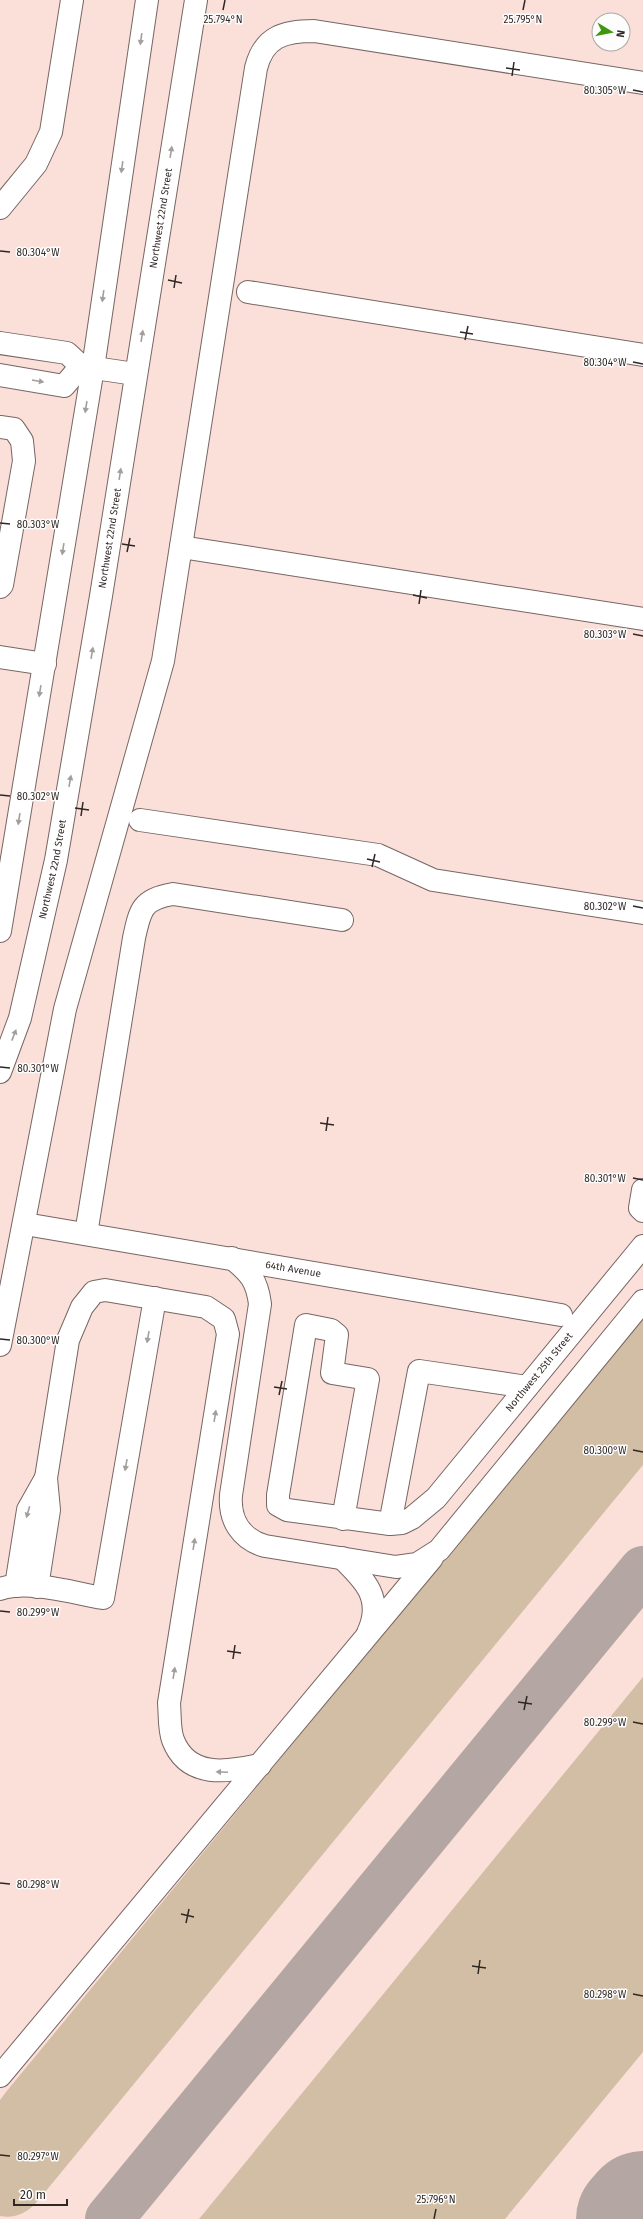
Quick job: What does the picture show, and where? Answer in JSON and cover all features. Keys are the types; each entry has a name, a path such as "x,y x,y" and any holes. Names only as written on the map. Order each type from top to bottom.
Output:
{"street":[{"path":"0,208 36,164 51,132 72,0"},
{"path":"0,931 45,664 87,367 147,0"},
{"name":"Northwest 22nd Street","path":"0,1072 20,1018 56,860 81,720 135,374 196,0"},
{"path":"0,1345 7,1302 25,1224 65,1009 82,944 159,675 181,547 258,58 267,44 282,34 314,31 643,83"},
{"path":"248,292 643,355"},
{"path":"0,343 67,353 87,367 135,374"},
{"path":"0,374 64,386 87,367"},
{"path":"0,426 14,429 22,441 24,461 2,585 0,587"},
{"path":"181,547 643,618"},
{"path":"0,657 45,664"},
{"path":"140,820 378,855 433,880 643,913"},
{"path":"86,1234 134,938 138,920 146,903 159,896 173,894 342,920"},
{"path":"643,1190 640,1208 643,1211"},
{"name":"64th Avenue","path":"25,1224 561,1314"},
{"name":"Northwest 25th Street","path":"343,1519 368,1379 332,1373 337,1335 331,1330 306,1325 278,1495 278,1505 287,1510 343,1519 390,1524 402,1523 412,1518 436,1498 643,1246"},
{"path":"232,1258 250,1273 255,1282 260,1304 231,1495 233,1516 245,1537 258,1544 396,1566 408,1566 429,1559 439,1550"},
{"path":"155,1298 102,1598 18,1587 28,1510 46,1478 68,1340 82,1307 94,1292 105,1290 155,1298 206,1308 224,1319 228,1334 169,1703 172,1740 186,1760 211,1771 229,1772 260,1765"},
{"path":"0,2076 366,1638 643,1301"},
{"path":"390,1524 419,1371 527,1387"},
{"path":"342,1558 360,1575 369,1587 372,1596 373,1618 366,1638"}],"shaded area":[{"path":"0,0 643,0 643,2219 0,2219"},
{"path":"643,1318 643,1465 36,2203 28,2210 15,2216 0,2216 0,2100"},
{"path":"643,1677 643,2052 505,2219 199,2219"}],"taxiway":[{"path":"109,2219 643,1570"}],"runway":[{"path":"636,2219 643,2211"}]}
